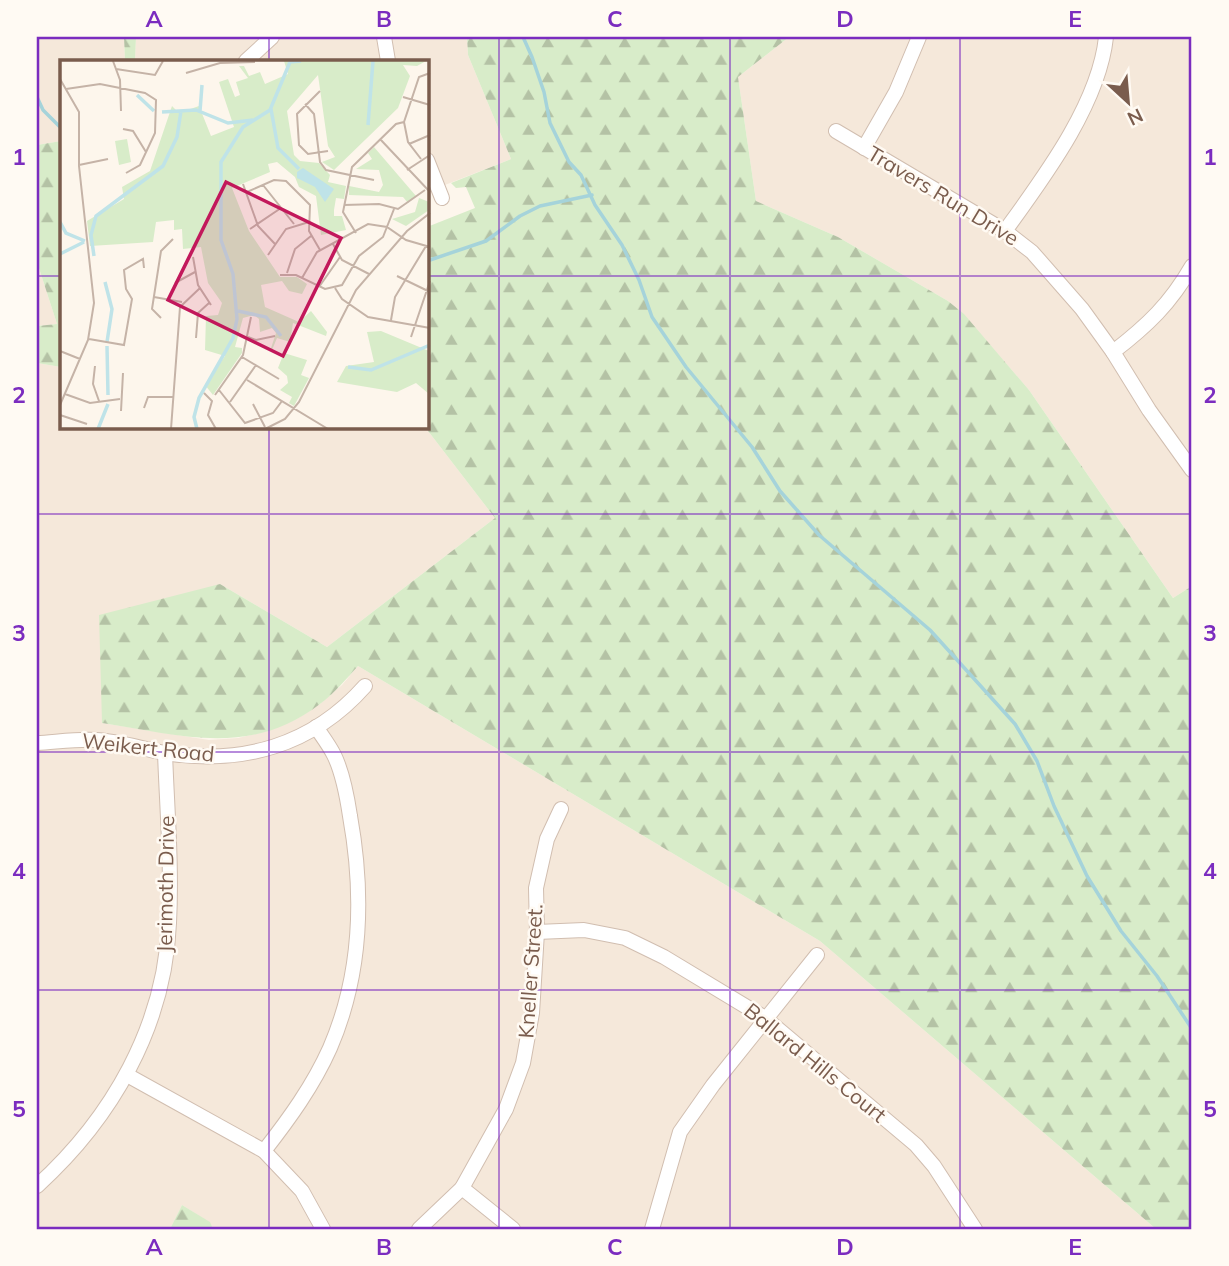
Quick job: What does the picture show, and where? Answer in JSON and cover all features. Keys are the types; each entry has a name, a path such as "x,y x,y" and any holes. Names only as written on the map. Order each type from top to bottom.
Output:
{"street":[{"path":"247,60 272,37"},
{"path":"384,37 388,60"},
{"path":"864,148 896,92 919,37"},
{"path":"1005,231 1038,186 1070,132 1097,79 1104,58 1106,37"},
{"name":"Travers Run Drive","path":"836,131 1005,231 1032,252 1082,309 1113,352 1149,411 1192,470"},
{"path":"429,165 442,198"},
{"path":"1113,352 1147,326 1161,311 1177,293 1192,265"},
{"name":"Weikert Road","path":"37,743 96,740 165,753 235,756 272,748 316,727 348,705 365,686"},
{"path":"264,1151 293,1113 331,1046 353,975 359,894 355,845 335,756 316,727"},
{"name":"Jerimoth Drive","path":"38,1182 86,1133 117,1093 144,1040 156,1004 165,964 169,923 165,753"},
{"name":"Kneller Street.","path":"419,1229 462,1188 506,1109 523,1063 532,1013 537,932 536,888 547,839 561,809"},
{"name":"Ballard Hills Court","path":"537,932 584,930 625,937 664,957 765,1018 916,1144 934,1166 975,1229"},
{"path":"652,1229 680,1132 713,1085 817,955"},
{"path":"127,1075 264,1151 302,1191 323,1229"},
{"path":"462,1188 513,1229"}],"shaded area":[{"path":"37,37 124,37 125,60 60,60 60,141 37,145"},
{"path":"136,37 467,37 468,55 511,159 429,191 429,60 135,60"},
{"path":"789,37 1192,37 1192,586 1173,598 1029,390 963,314 948,301 838,237 756,201 738,77"},
{"path":"37,262 57,324 37,326"},
{"path":"37,363 60,367 60,429 427,429 495,518 327,647 220,584 102,723 209,740 238,738 295,720 320,704 342,685 358,666 820,941 1156,1229 213,1229 209,1222 182,1205 170,1229 37,1229"}],"green space":[{"path":"124,37 136,37 135,60 125,60"},
{"path":"467,37 789,37 738,77 756,201 838,237 948,301 964,314 1029,390 1173,598 1192,586 1192,1229 1156,1229 820,941 358,666 320,704 293,721 241,737 187,736 102,723 99,615 220,584 327,647 495,518 427,429 429,429 429,226 475,208 466,187 456,188 451,183 511,159 468,55"},
{"path":"60,141 60,367 37,363 37,326 57,324 37,262 37,145"},
{"path":"182,1205 210,1222 213,1229 170,1229"}],"waterway":[{"path":"523,37 544,92 550,123 569,162 581,175 595,205 622,245 639,280 652,317 686,367 752,447 780,491 819,535 930,630 1015,724 1037,761 1054,806 1087,876 1121,931 1157,976 1192,1029"},
{"path":"37,97 43,110 60,127"},
{"path":"429,260 486,241 520,216 540,206 592,195"}]}
